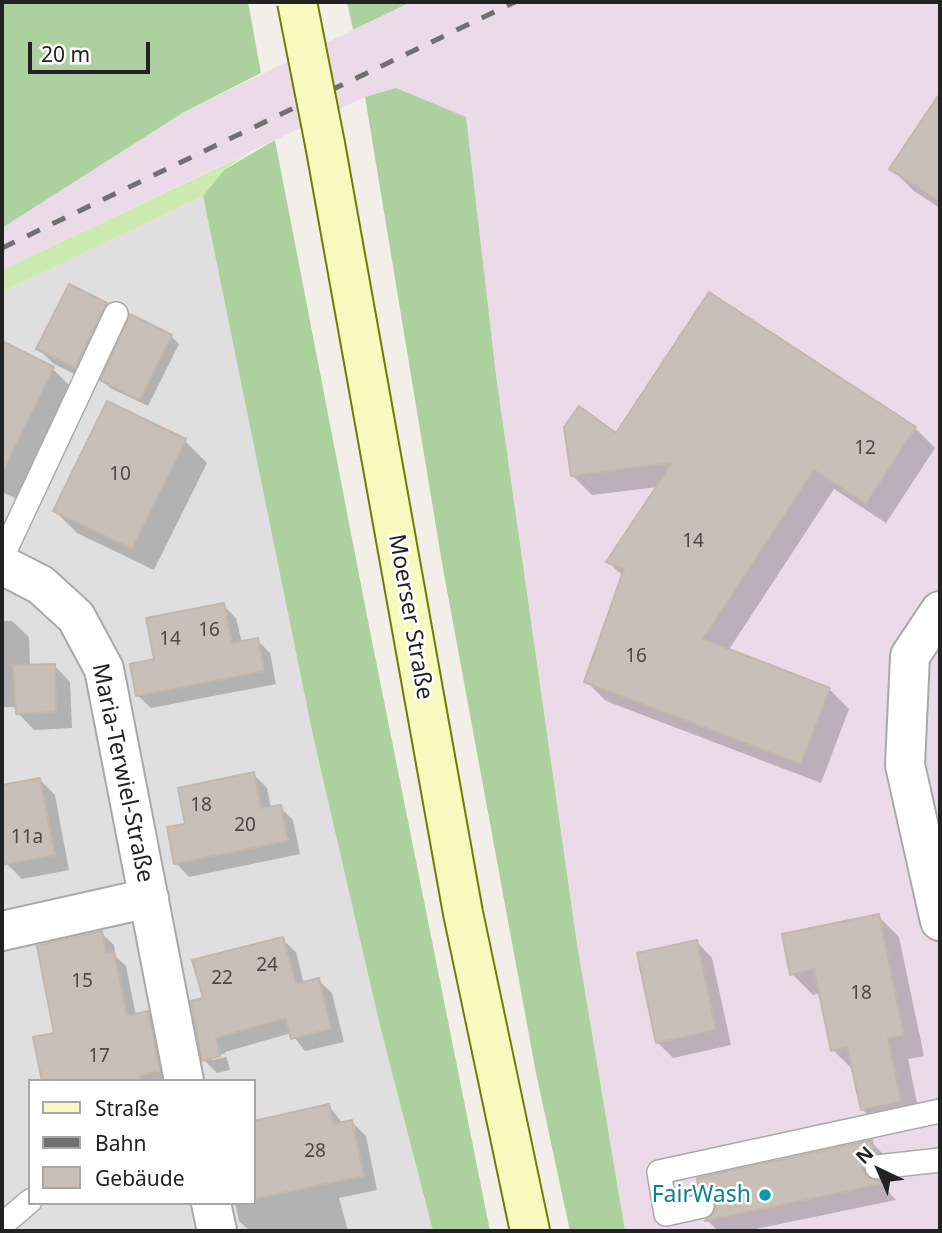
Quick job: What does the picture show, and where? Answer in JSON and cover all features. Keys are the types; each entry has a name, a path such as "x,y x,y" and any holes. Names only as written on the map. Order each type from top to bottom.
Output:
{"main road":[{"name":"Moerser Straße","path":"297,2 325,144 463,914 530,1231"}],"street":[{"name":"Maria-Terwiel-Straße","path":"2,565 41,585 76,617 104,669 184,1079"},
{"path":"940,611 911,656 905,765 940,920"},
{"name":"Maria-Terwiel-Straße","path":"2,931 149,898"},
{"path":"211,1205 217,1231"}],"lane":[{"path":"2,556 116,314"},
{"path":"702,1206 666,1214 659,1172 940,1111"},
{"path":"877,1167 940,1160"},
{"path":"2,1225 28,1203"}],"shaded area":[{"path":"411,2 940,2 940,1231 625,1231 577,944 496,375 465,117 365,97 2,270 2,228 184,112"},
{"path":"203,196 313,736 380,1026 433,1231 2,1231 2,292"}],"green space":[{"path":"2,2 248,2 261,73 184,112 2,228"},
{"path":"347,2 411,2 353,30"},
{"path":"396,88 466,117 496,375 577,944 625,1231 570,1231 536,1073 442,563 365,97"},
{"path":"275,140 490,1231 433,1231 380,1026 313,736 203,196 224,170"},
{"path":"247,154 224,170 203,196 2,292 2,270"}],"building":[{"path":"940,93 940,202 889,169"},
{"path":"69,284 107,303 75,368 36,349"},
{"path":"709,292 916,427 866,504 814,470 703,639 830,688 801,764 584,682 624,569 606,562 672,463 571,476 564,427 579,406 616,433"},
{"path":"130,314 172,335 140,400 100,380"},
{"path":"2,341 54,367 2,473"},
{"path":"107,401 186,439 132,549 53,511"},
{"path":"224,603 232,643 258,638 264,671 136,696 130,664 154,659 146,618"},
{"path":"55,664 56,712 16,714 13,665"},
{"path":"254,772 261,808 281,805 288,841 174,864 167,827 185,824 178,788"},
{"path":"40,778 55,855 2,865 2,785"},
{"path":"879,914 904,1035 888,1038 901,1101 861,1110 847,1047 831,1051 814,969 790,975 782,934"},
{"path":"102,931 106,953 114,952 127,1016 148,1011 160,1071 140,1075 141,1079 42,1079 33,1037 54,1033 37,946"},
{"path":"283,937 296,984 319,978 331,1029 291,1039 286,1018 216,1038 220,1056 202,1061 191,1001 203,998 192,960"},
{"path":"697,940 716,1030 656,1043 637,953"},
{"path":"329,1104 333,1124 352,1120 364,1176 256,1199 256,1121"},
{"name":"FairWash","path":"872,1140 874,1153 865,1161 863,1169 866,1176 881,1181 881,1184 705,1221 715,1211 716,1204 712,1196 699,1192 697,1178"}],"railway":[{"path":"2,248 515,2"}],"place":[{"name":"FairWash","path":"765,1195"}]}
